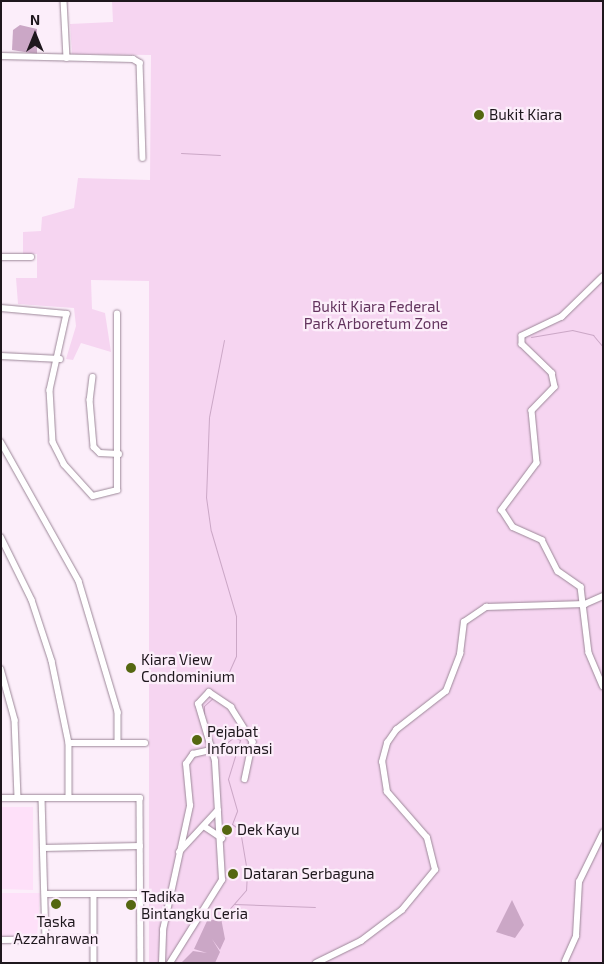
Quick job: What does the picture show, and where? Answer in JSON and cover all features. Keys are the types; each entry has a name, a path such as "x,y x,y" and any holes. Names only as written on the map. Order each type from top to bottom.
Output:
{"street":[{"path":"64,1 68,58"},
{"path":"1,56 133,59 140,63 143,158"},
{"path":"1,257 31,257"},
{"path":"603,277 562,317 522,336 522,344 552,373 555,387 532,411 536,463 502,510 513,527 542,540 558,571 581,587 585,604 589,653 603,686"},
{"path":"1,308 67,314 60,359 50,390 50,421 53,442 64,464 85,492 108,495 118,490 117,314"},
{"path":"1,356 60,359"},
{"path":"93,377 90,400 94,447 100,453 119,454"},
{"path":"1,442 79,581 118,712 118,743"},
{"path":"1,537 45,633 69,743 69,798"},
{"path":"316,963 361,941 402,910 435,870 427,838 387,792 382,762 387,743 396,730 446,691 460,654 464,622 486,607 585,604 603,596"},
{"path":"1,669 15,720 18,798"},
{"path":"170,963 218,890 222,838 211,750 198,704 216,694 231,707 253,742 245,779"},
{"path":"69,743 145,743"},
{"path":"162,963 162,937 178,853 190,806 186,764 193,754 211,750"},
{"path":"1,798 140,798 141,963"},
{"path":"42,798 46,940"},
{"path":"178,853 218,810"},
{"path":"204,826 222,838"},
{"path":"565,961 576,936 579,882 603,833"},
{"path":"43,848 140,846"},
{"path":"45,894 140,894"},
{"path":"94,894 94,963"},
{"path":"1,940 94,939"}],"shaded area":[{"path":"20,25 37,29 37,54 12,50 13,30"},
{"path":"1,807 33,807 33,890 1,889"},
{"path":"1,893 40,893 37,937 1,937"},
{"path":"512,900 524,925 515,938 496,932"},
{"path":"221,918 225,939 220,950 212,939 220,952 215,963 181,963 193,951 207,953 194,949 207,921"}],"green space":[{"name":"Bukit Kiara Federal Park Arboretum Zone","path":"112,1 603,1 603,963 149,963 149,281 91,280 92,309 105,313 111,352 81,343 73,360 66,359 76,326 74,308 18,304 16,278 37,278 37,254 23,254 23,232 41,231 42,217 74,208 78,178 150,180 151,55 72,54 70,24 113,22"}],"waterway":[{"path":"181,153 220,155"},
{"path":"531,337 572,330 593,335 603,347"},
{"path":"224,340 209,417 206,497 211,531 236,616 236,656 228,674"},
{"path":"204,715 204,706 213,698"},
{"path":"213,743 220,748 234,737 240,740 228,779 237,811 232,824 240,830 247,872 246,890 220,920"},
{"path":"234,904 315,907"}],"place":[{"name":"Bukit Kiara","path":"479,115"},
{"name":"Kiara View Condominium","path":"131,668"},
{"name":"Pejabat Informasi","path":"197,740"},
{"name":"Dek Kayu","path":"227,830"},
{"name":"Dataran Serbaguna","path":"233,874"},
{"name":"Taska Azzahrawan","path":"56,904"},
{"name":"Tadika Bintangku Ceria","path":"131,905"}]}
